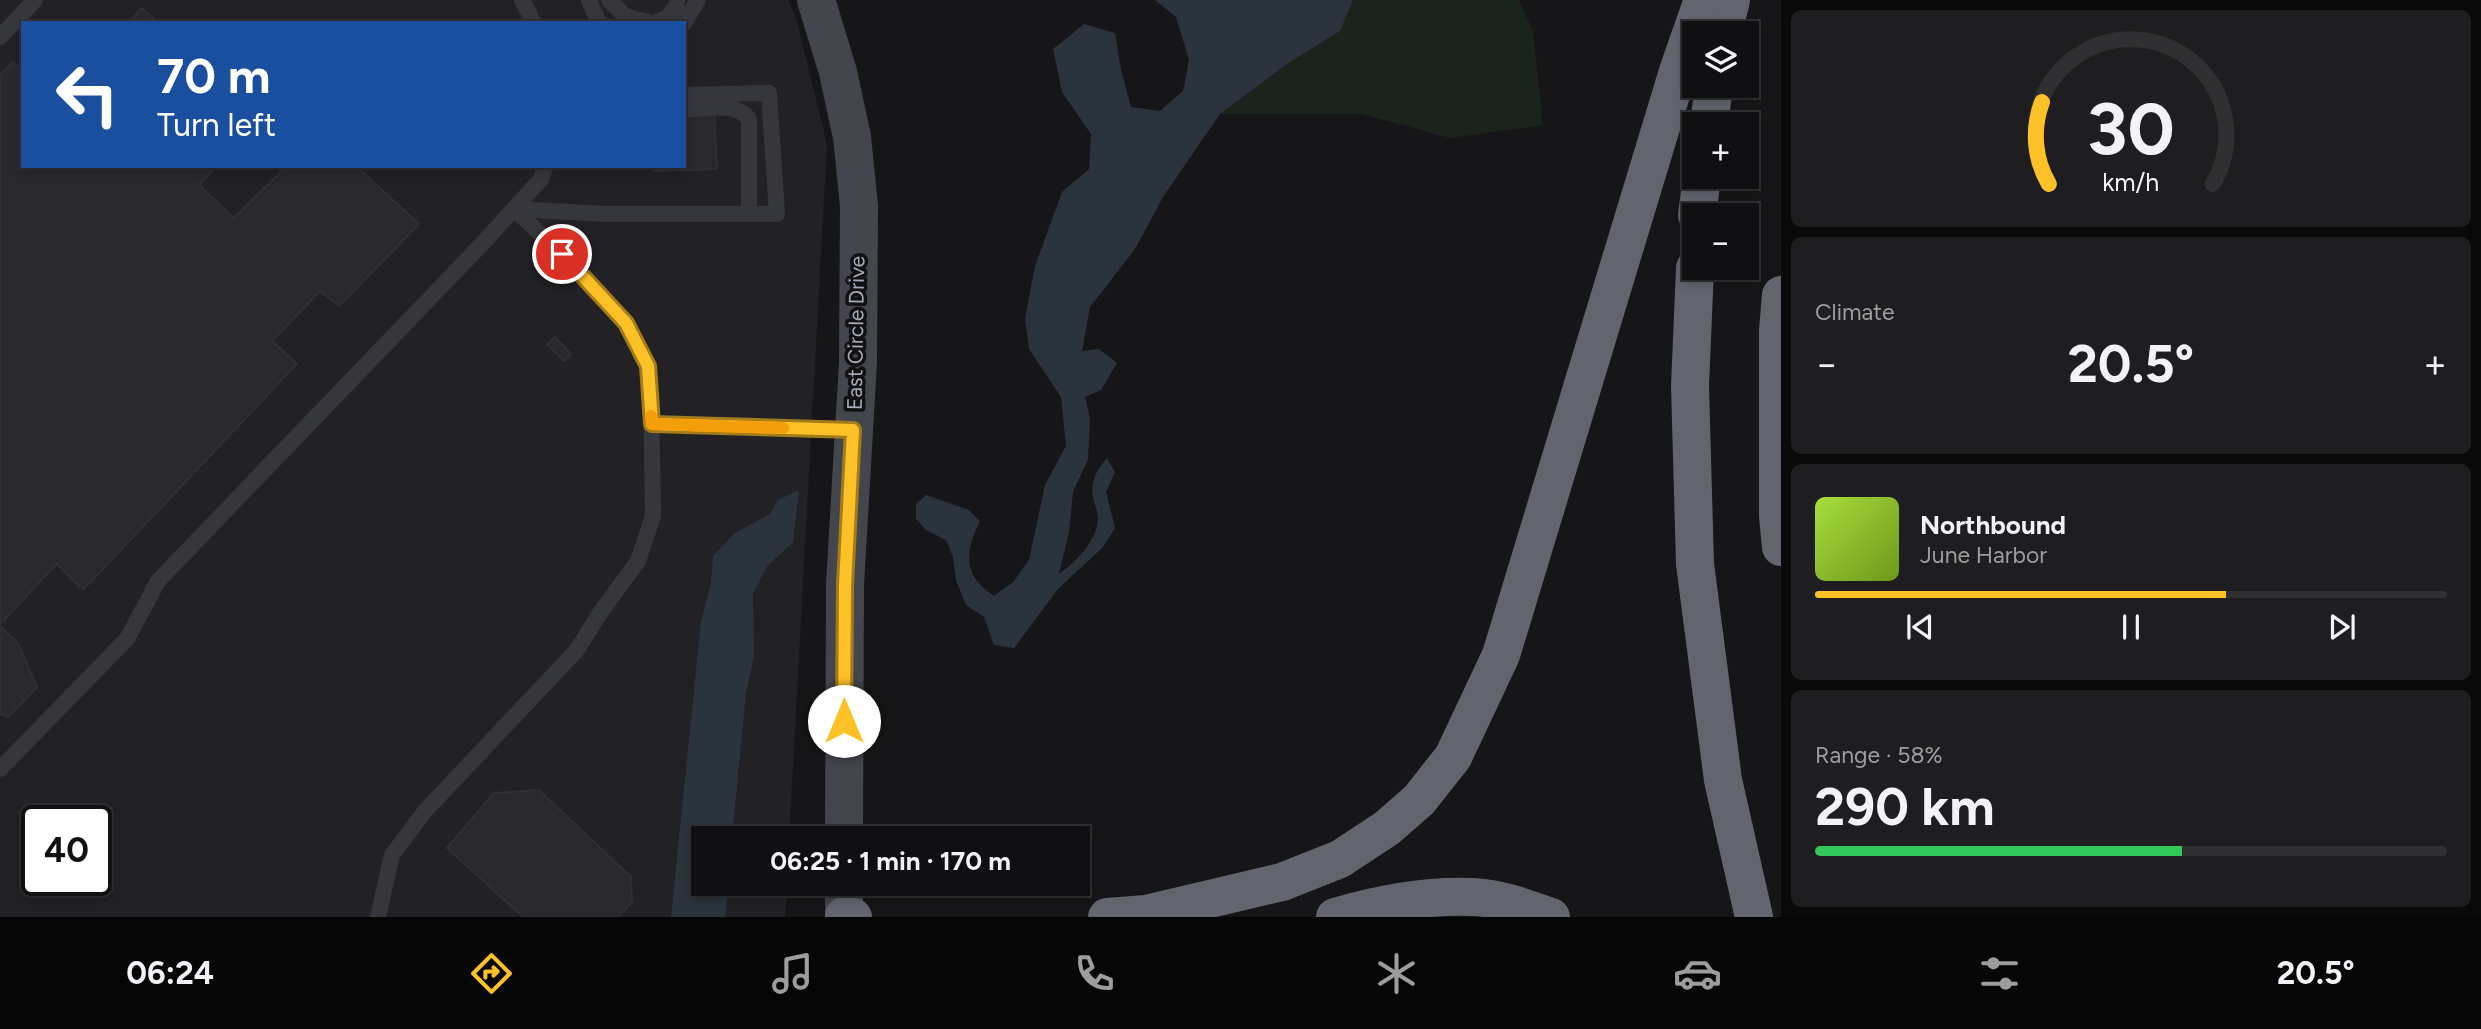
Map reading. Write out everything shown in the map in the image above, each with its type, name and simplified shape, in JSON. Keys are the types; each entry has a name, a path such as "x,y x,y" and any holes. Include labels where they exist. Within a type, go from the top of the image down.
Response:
{"highway":[{"path":"1107,917 1146,914 1282,882 1340,859 1387,828 1419,800 1453,757 1501,655 1679,68 1703,0"},
{"path":"1726,21 1731,0"},
{"path":"1694,280 1690,386 1695,564 1723,780 1754,917"},
{"path":"1781,295 1778,330 1778,516 1781,547"},
{"path":"1335,917 1364,908 1424,899 1474,897 1520,906 1551,917"}],"street":[{"name":"East Circle Drive","path":"818,1 838,72 852,137 859,206 858,362 845,585 844,826"}],"lane":[{"path":"0,37 35,0"},
{"path":"522,0 533,21"},
{"path":"589,0 598,21"},
{"path":"608,0 625,16 644,21"},
{"path":"658,21 668,18 677,5 677,0"},
{"path":"685,21 698,0"},
{"path":"514,209 606,214 777,214 769,93 686,95"},
{"path":"686,110 734,108 744,111 749,119 749,214"},
{"path":"0,769 127,639 158,580 514,209 541,179 545,168"},
{"path":"378,917 392,855 425,811 577,650 638,561 653,516 648,366 626,323 562,254 514,209"},
{"path":"652,424 853,430"}],"shaded area":[{"path":"0,0 788,0 797,21 827,144 790,826 691,826 691,896 786,896 785,917 0,917"},
{"path":"1155,0 1353,0 1340,31 1287,64 1220,114 1163,197 1135,249 1090,307 1082,351 1099,349 1117,363 1101,390 1085,397 1090,419 1088,459 1073,492 1069,532 1059,574 1072,564 1094,534 1098,518 1093,497 1093,481 1107,458 1115,472 1106,492 1115,528 1103,547 1058,589 1014,648 994,645 984,617 966,605 956,580 953,557 946,540 926,530 916,519 916,504 926,495 969,510 980,521 971,543 969,562 976,580 994,596 1013,582 1029,560 1045,485 1066,446 1061,397 1029,349 1025,319 1035,266 1062,192 1089,169 1091,134 1062,92 1053,49 1084,24 1115,33 1131,107 1160,111 1183,91 1189,60 1176,17"},
{"path":"1353,0 1519,0 1533,31 1543,125 1450,138 1362,114 1220,114 1287,64 1340,31"},
{"path":"799,490 793,543 768,565 753,593 754,656 746,693 733,826 691,826 691,896 727,896 725,917 671,917 701,621 711,583 713,556 735,533 770,514 778,500"}],"building":[{"path":"142,8 156,21 130,21"},
{"path":"13,62 21,70 21,168 215,168 199,185 234,218 285,168 358,168 419,224 339,306 320,291 272,341 297,364 83,590 57,564 0,624 0,75"},
{"path":"714,110 717,169 654,171 654,168 686,168 686,112"},
{"path":"555,337 571,354 564,361 547,345"},
{"path":"0,626 18,643 37,687 8,717 0,714"},
{"path":"539,790 631,877 632,902 618,917 523,917 447,848 494,793"}],"slow traffic":[{"path":"651,416 652,424 783,428"}],"route":[{"path":"562,254 626,323 648,366 652,424 853,430 845,585 844,721"}]}
